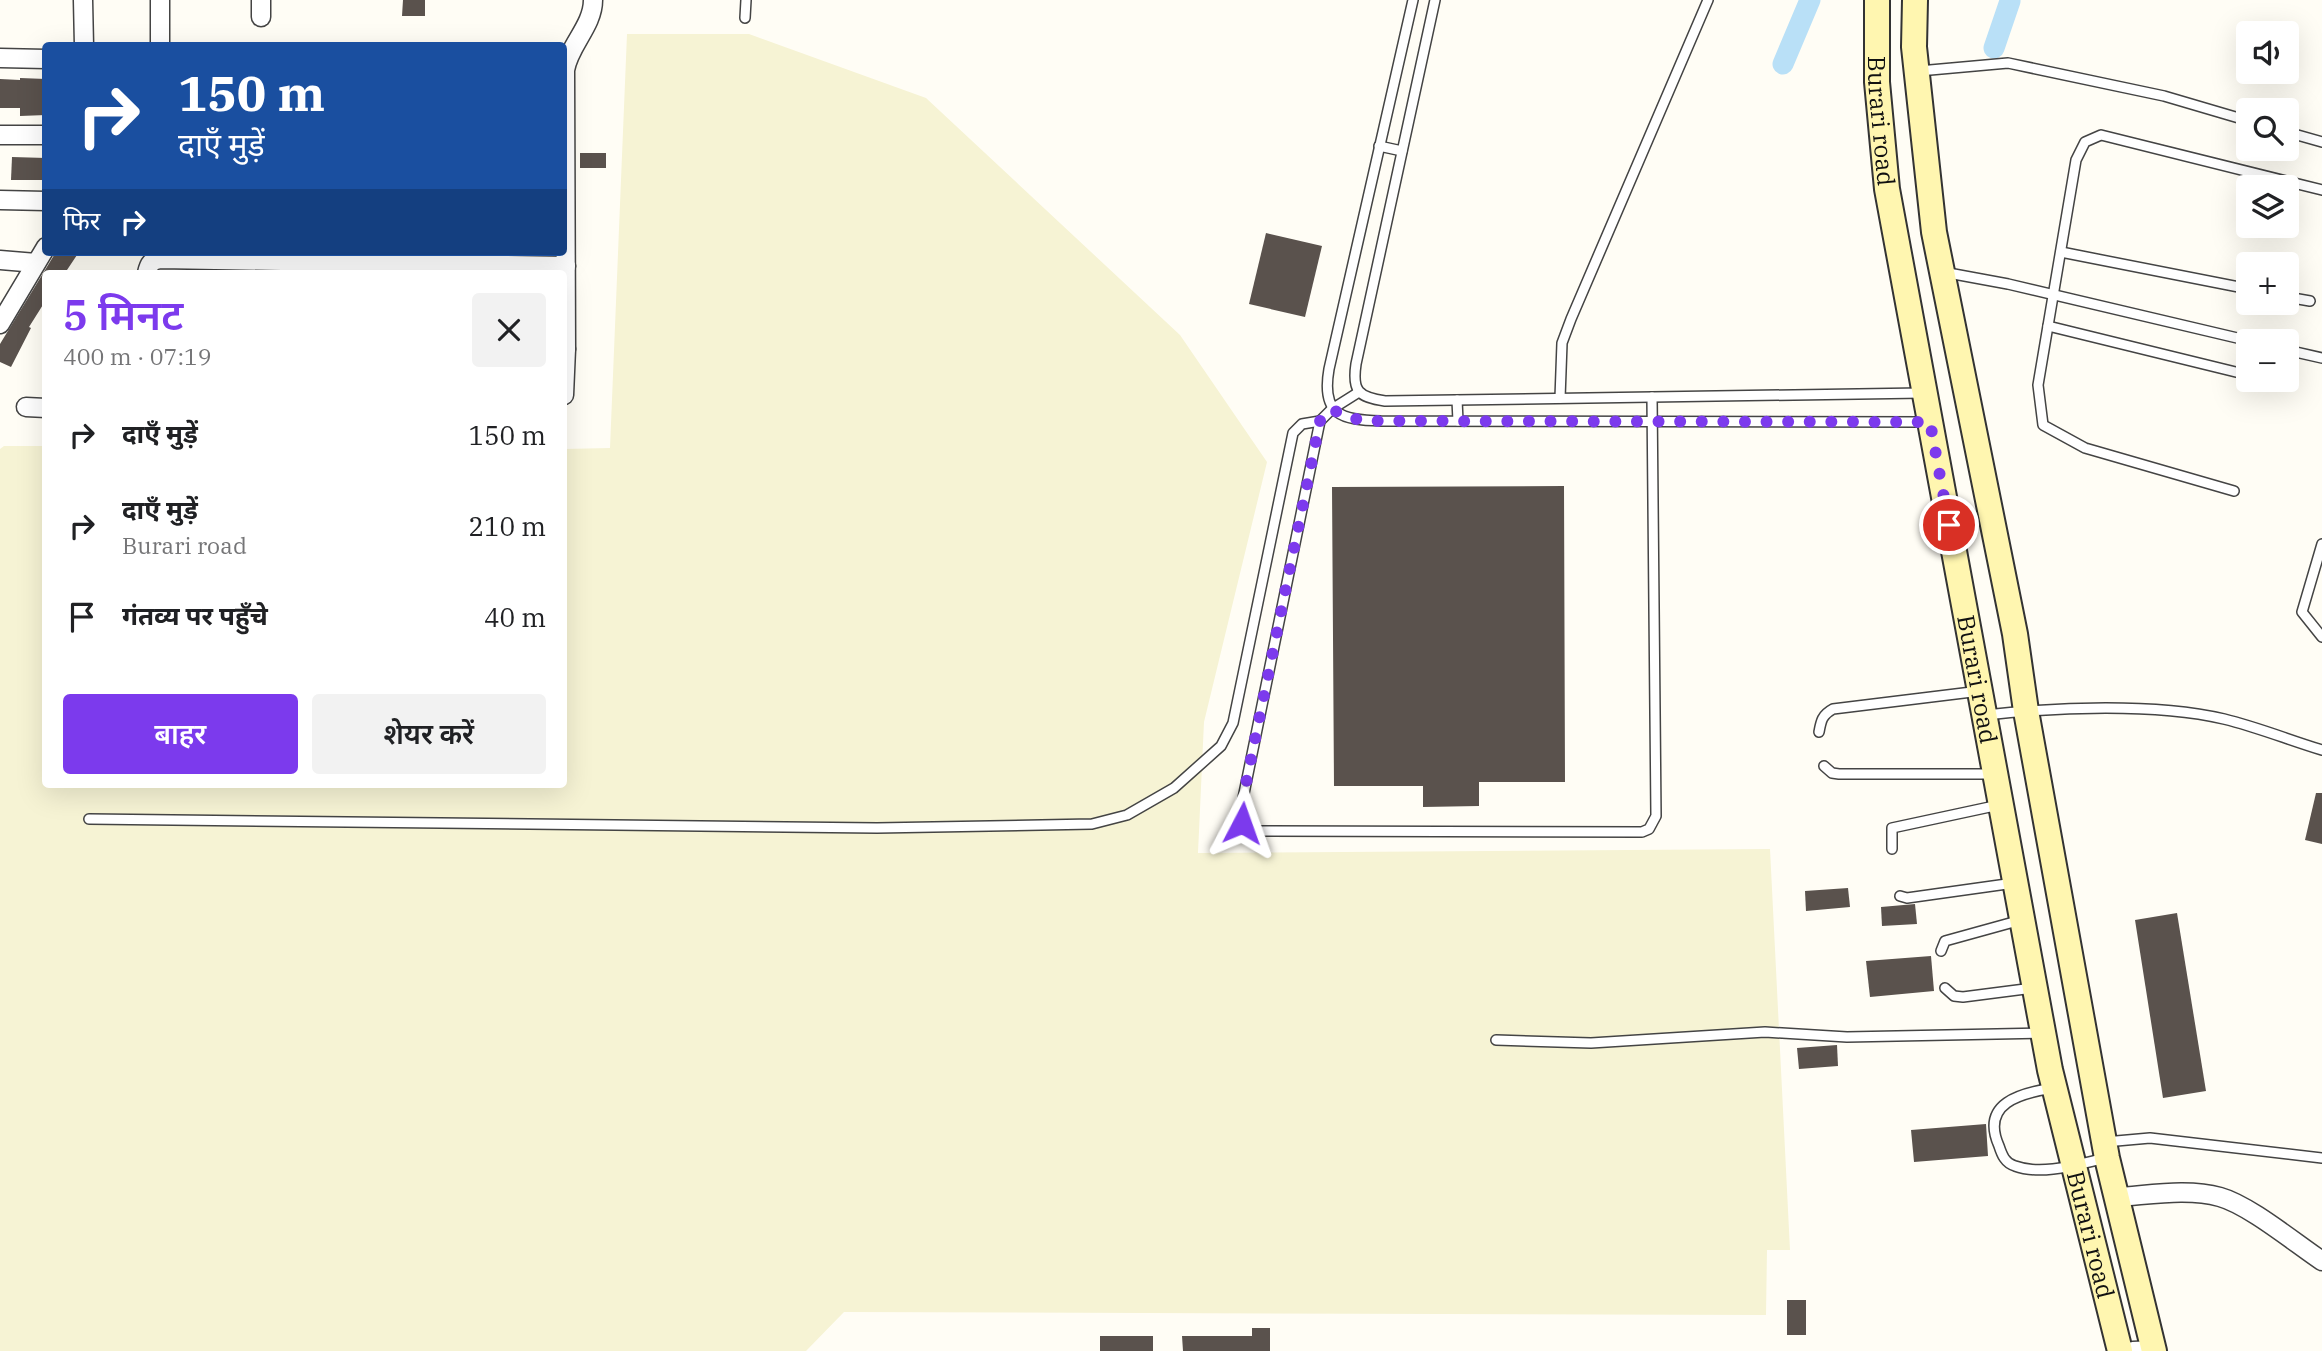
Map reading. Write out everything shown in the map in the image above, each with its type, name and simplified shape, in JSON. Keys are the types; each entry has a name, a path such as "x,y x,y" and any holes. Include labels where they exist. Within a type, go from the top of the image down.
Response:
{"main road":[{"name":"Burari road","path":"1877,0 1877,82 1885,177 2043,1033 2120,1351"},
{"name":"Burari road","path":"1915,0 1914,47 1934,232 2015,634 2026,710 2106,1150 2147,1351"}],"street":[{"path":"83,0 84,42"},
{"path":"160,0 160,42"},
{"path":"567,59 587,23 593,0"},
{"path":"0,58 42,59"},
{"path":"0,135 42,135"},
{"path":"0,200 42,201"},
{"path":"0,324 42,253"},
{"path":"148,270 149,264 161,259 293,256 566,266"},
{"path":"566,256 566,270"},
{"path":"0,260 36,263"},
{"path":"26,407 42,408"},
{"path":"2117,1197 2186,1193 2219,1197 2237,1203 2322,1261"}],"lane":[{"path":"746,0 746,18"},
{"path":"1413,0 1325,388 1332,409 1341,415 1360,420 1930,422"},
{"path":"1435,0 1356,363 1354,378 1359,392 1371,399 1385,401 1925,393"},
{"path":"1560,398 1562,343 1708,0"},
{"path":"1916,71 2008,62 2164,96 2236,117"},
{"path":"2234,491 2085,448 2043,425 2038,385 2076,160 2085,142 2101,135 2322,190"},
{"path":"2299,135 2322,142"},
{"path":"1380,146 1402,151"},
{"path":"2061,252 2236,286"},
{"path":"1941,272 2236,338"},
{"path":"2299,299 2309,301"},
{"path":"2048,326 2236,372"},
{"path":"2299,353 2322,358"},
{"path":"1359,392 1332,409 1320,421 1240,813 1242,823 1257,831 1642,832 1649,829 1656,816 1652,397"},
{"path":"1457,400 1458,421"},
{"path":"89,819 877,828 1092,824 1127,815 1174,788 1221,746 1228,735 1233,723 1293,433 1302,424 1320,421"},
{"path":"2322,545 2302,612 2322,637"},
{"path":"1819,732 1821,721 1826,713 1833,709 1980,691"},
{"path":"1984,715 2026,710 2144,709 2183,713 2223,719 2322,750"},
{"path":"1824,766 1832,773 1839,774 1996,774"},
{"path":"1892,849 1892,828 2001,804"},
{"path":"1900,896 1907,898 2015,883"},
{"path":"1941,951 1945,941 2022,920"},
{"path":"1944,988 1954,996 1963,997 2035,987"},
{"path":"1496,1040 1591,1043 1765,1032 1847,1037 2043,1033"},
{"path":"2055,1088 2025,1093 2009,1100 1999,1110 1995,1123 1996,1141 2004,1160 2014,1166 2030,1169 2076,1165 2106,1150 2150,1138 2322,1158"}],"shaded area":[{"path":"627,34 749,34 926,98 1180,335 1267,462 1204,722 1198,853 1770,849 1790,1250 1767,1250 1766,1315 844,1312 806,1351 0,1351 0,449 4,446 42,446 42,788 567,788 567,449 610,448"}],"building":[{"path":"403,0 425,0 425,16 402,16"},
{"path":"0,79 42,79 42,115 20,116 20,108 0,108"},
{"path":"580,153 606,153 606,168 580,168"},
{"path":"12,157 42,158 42,180 11,180"},
{"path":"1266,233 1322,246 1305,317 1249,304"},
{"path":"54,256 76,256 67,270 45,270"},
{"path":"42,275 42,306 29,327 31,328 11,367 0,362 0,344"},
{"path":"1564,486 1565,782 1479,782 1479,806 1423,807 1423,786 1334,786 1332,487"},
{"path":"2316,793 2322,793 2322,844 2305,840"},
{"path":"1848,888 1850,907 1806,911 1805,891"},
{"path":"1915,904 1917,924 1882,926 1881,907"},
{"path":"2177,913 2206,1091 2163,1098 2135,920"},
{"path":"1931,956 1934,991 1870,997 1866,961"},
{"path":"1837,1045 1838,1066 1799,1069 1797,1048"},
{"path":"1986,1124 1988,1156 1914,1162 1911,1130"},
{"path":"1787,1300 1806,1300 1806,1335 1787,1335"},
{"path":"1252,1328 1270,1328 1270,1351 1183,1351 1182,1336 1252,1336"},
{"path":"1100,1336 1153,1336 1153,1351 1100,1351"}],"waterway":[{"path":"1783,64 1810,0"},
{"path":"1994,48 2010,1"}],"route":[{"path":"1242,823 1240,813 1320,421 1332,409 1341,415 1360,420 1381,421 1930,422 1949,525"}]}
